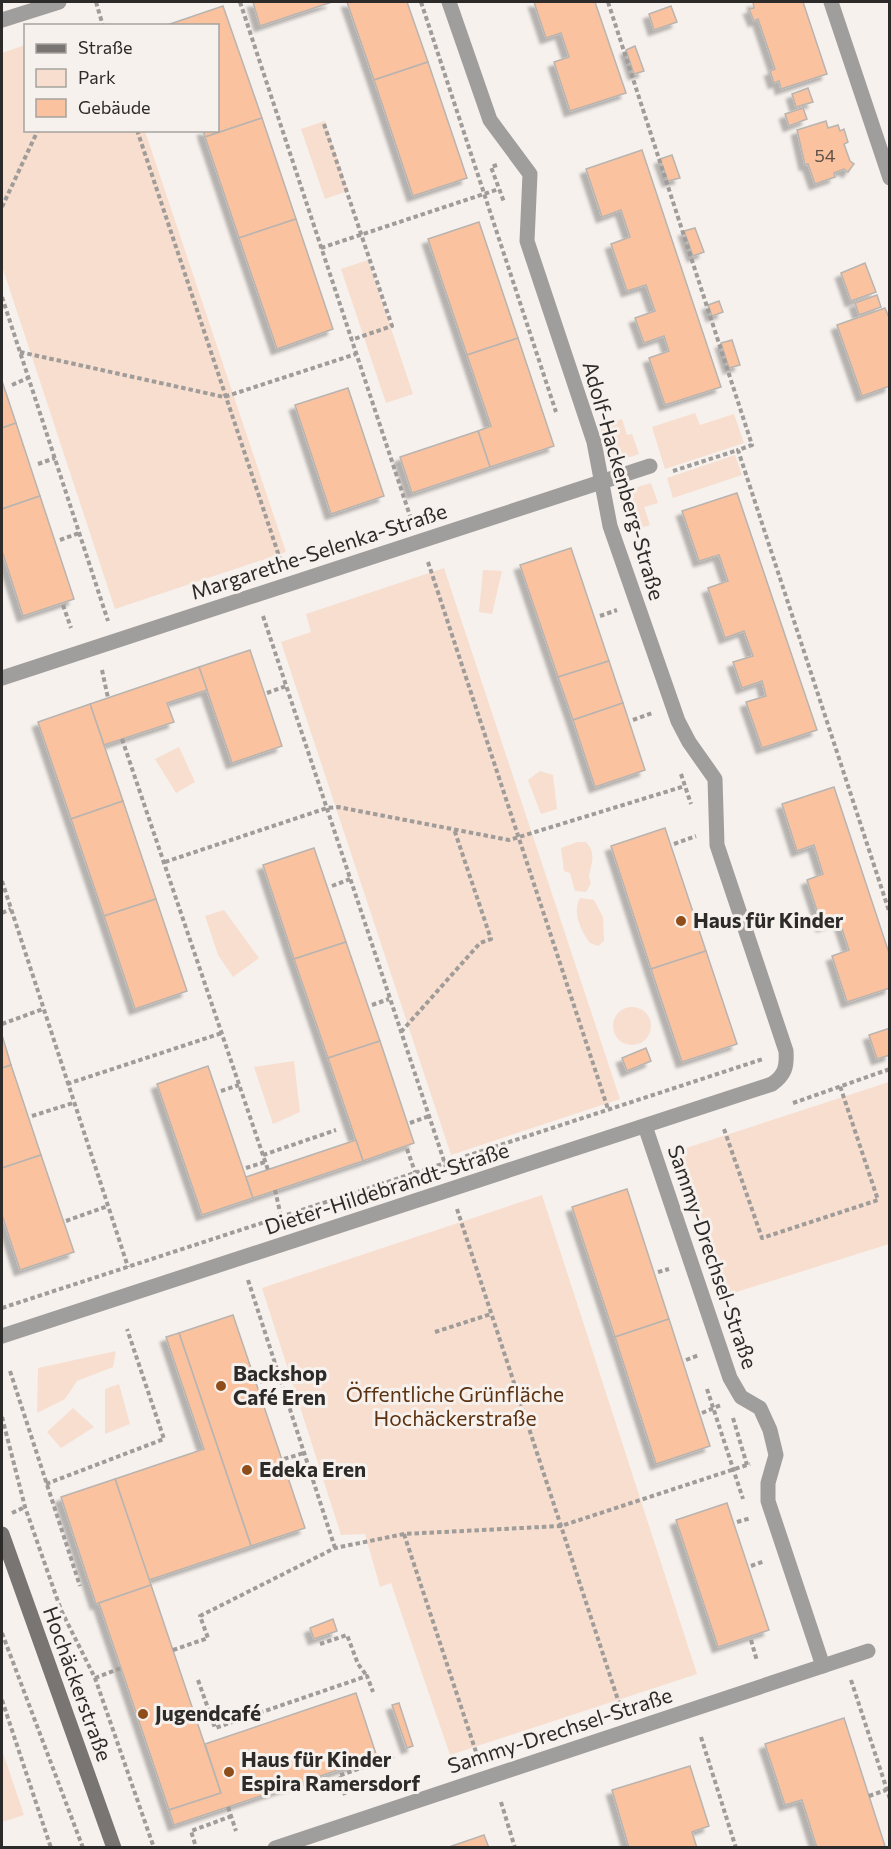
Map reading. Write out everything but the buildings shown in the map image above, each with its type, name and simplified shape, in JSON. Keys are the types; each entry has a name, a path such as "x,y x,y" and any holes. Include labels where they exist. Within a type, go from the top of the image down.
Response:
{"street":[{"path":"2,20 59,2"},
{"name":"Adolf-Hackenberg-Straße","path":"449,2 490,120 530,174 527,241 594,442 610,526 678,721 688,742 715,779 717,845 786,1051 787,1064 783,1076"},
{"path":"831,2 890,178"},
{"name":"Margarethe-Selenka-Straße","path":"2,678 650,466"},
{"name":"Dieter-Hildebrandt-Straße","path":"2,1336 772,1084 783,1076"},
{"name":"Sammy-Drechsel-Straße","path":"645,1126 730,1378 741,1397 760,1408 770,1430 776,1455"},
{"path":"776,1455 768,1483 768,1501 823,1666"},
{"name":"Hochäckerstraße","path":"2,1534 114,1848"},
{"name":"Sammy-Drechsel-Straße","path":"275,1848 868,1651"}],"path":[{"path":"96,2 102,24"},
{"path":"240,2 418,542 431,569 608,1109"},
{"path":"421,2 556,412"},
{"path":"608,2 752,445 657,476 650,466"},
{"path":"324,124 392,326 351,340"},
{"path":"2,207 37,132"},
{"path":"138,132 288,585"},
{"path":"491,167 505,206"},
{"path":"321,248 499,189"},
{"path":"2,297 3,309 20,352 114,641"},
{"path":"20,352 224,397 356,354"},
{"path":"12,385 28,378"},
{"path":"738,450 890,914"},
{"path":"38,464 55,458"},
{"path":"60,540 79,533"},
{"path":"256,595 453,1188"},
{"path":"63,605 71,628"},
{"path":"267,693 286,686"},
{"path":"122,739 268,1170"},
{"path":"165,862 327,808 338,807 508,840 685,786"},
{"path":"400,1032 480,944 491,939 454,829"},
{"path":"332,886 350,879"},
{"path":"2,881 135,1293"},
{"path":"2,913 11,909"},
{"path":"372,1005 389,999"},
{"path":"2,1024 43,1010"},
{"path":"67,1084 222,1033"},
{"path":"2,1308 786,1051"},
{"path":"793,1103 890,1069"},
{"path":"221,1091 239,1085"},
{"path":"724,1129 762,1238 878,1200 840,1086"},
{"path":"32,1116 73,1103"},
{"path":"410,1123 429,1116"},
{"path":"263,1155 336,1130"},
{"path":"407,1149 415,1172"},
{"path":"246,1168 265,1162"},
{"path":"275,1190 289,1243"},
{"path":"66,1221 108,1206"},
{"path":"463,1227 620,1706"},
{"path":"242,1259 335,1548"},
{"path":"668,1269 672,1280"},
{"path":"435,1332 492,1313"},
{"path":"46,1484 164,1439 127,1329"},
{"path":"693,1345 700,1366"},
{"path":"10,1371 80,1586"},
{"path":"260,1382 278,1376"},
{"path":"730,1378 730,1402 737,1435 756,1489 768,1501"},
{"path":"707,1387 753,1529"},
{"path":"702,1413 730,1402"},
{"path":"2,1417 3,1432 25,1507 61,1610 95,1678 154,1848"},
{"path":"284,1459 304,1452"},
{"path":"173,1650 208,1638 200,1616 335,1548 404,1534 561,1526 776,1455"},
{"path":"404,1534 476,1752"},
{"path":"760,1551 767,1571"},
{"path":"2,1633 83,1848"},
{"path":"320,1644 347,1635 358,1664 367,1676 373,1692"},
{"path":"751,1640 757,1660"},
{"path":"844,1659 890,1799"},
{"path":"95,1678 122,1668"},
{"path":"198,1680 215,1728 367,1676"},
{"path":"2,1700 51,1848"},
{"path":"700,1737 736,1848"},
{"path":"345,1795 338,1776 395,1756"},
{"path":"869,1796 886,1790"},
{"path":"501,1802 515,1848"},
{"path":"228,1807 236,1831"},
{"path":"195,1844 190,1831 232,1816"}],"green space":[{"path":"24,45 24,132 145,132 286,552 115,609 2,266 2,53"},
{"path":"325,121 348,191 325,199 301,129"},
{"path":"368,260 413,394 386,403 341,269"},
{"path":"695,413 700,425 734,414 744,443 665,469 652,427"},
{"path":"622,419 627,435 632,434 639,454 613,463 600,427"},
{"path":"735,455 742,475 673,498 667,478"},
{"path":"651,483 658,503 644,507 650,525 628,532 625,523 635,520 625,491"},
{"path":"444,568 620,1099 451,1155 281,642 311,632 306,614"},
{"path":"483,570 502,571 492,614 479,612"},
{"path":"179,747 195,782 176,793 155,759"},
{"path":"540,771 553,775 557,809 541,814 528,780"},
{"path":"577,842 586,842 592,855 589,877 591,883 586,892 575,891 570,873 564,871 561,848"},
{"path":"580,898 594,900 603,917 604,941 598,946 590,943 581,927 577,916"},
{"path":"224,910 259,958 233,977 218,955 205,916"},
{"path":"632,1007 645,1013 651,1026 645,1039 632,1045 619,1039 613,1026 619,1013"},
{"path":"294,1061 300,1112 273,1124 254,1067"},
{"path":"889,1082 889,1244 727,1295 680,1150"},
{"name":"Öffentliche Grünfläche Hochäckerstraße","path":"542,1195 697,1674 450,1755 391,1583 380,1587 365,1534 341,1535 262,1288"},
{"path":"116,1351 113,1367 77,1381 65,1399 37,1413 38,1368"},
{"path":"119,1384 130,1424 105,1434 105,1389"},
{"path":"73,1408 94,1427 61,1448 47,1432"},
{"path":"2,1750 24,1815 2,1822"}],"place":[{"name":"Haus für Kinder","path":"681,921"},
{"name":"Backshop Café Eren","path":"221,1386"},
{"name":"Edeka Eren","path":"247,1470"},
{"name":"Jugendcafé","path":"143,1714"},
{"name":"Haus für Kinder Espira Ramersdorf","path":"229,1772"}]}
